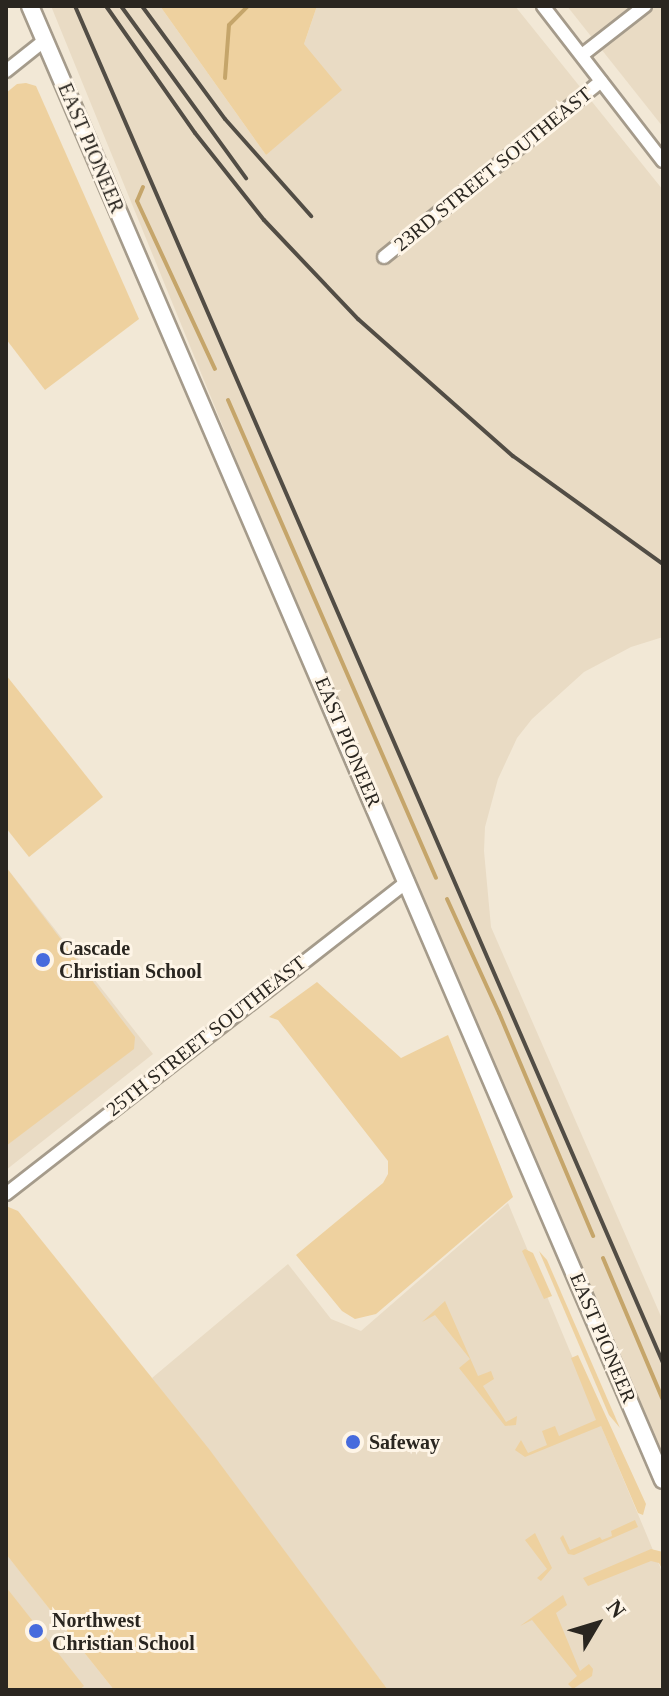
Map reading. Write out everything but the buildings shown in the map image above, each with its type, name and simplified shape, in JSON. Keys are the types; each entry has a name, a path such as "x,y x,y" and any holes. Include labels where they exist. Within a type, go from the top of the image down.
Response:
{"street":[{"name":"EAST PIONEER","path":"30,6 663,1480"},
{"path":"543,6 663,161"},
{"name":"23RD STREET SOUTHEAST","path":"582,55 645,6"},
{"path":"6,71 45,40"},
{"name":"23RD STREET SOUTHEAST","path":"384,257 601,81"},
{"name":"25TH STREET SOUTHEAST","path":"6,1194 408,881"}],"shaded area":[{"path":"51,6 160,6 266,155 317,6 515,6 663,190 663,637 631,647 584,672 532,719 517,738 498,779 485,827 484,851 491,927 663,1321 663,1481 416,899"},
{"path":"160,6 317,6 304,44 342,90 266,155"},
{"path":"567,6 663,6 663,127"},
{"path":"17,84 36,86 139,319 45,390 6,339 6,93"},
{"path":"6,675 103,797 29,857 6,828"},
{"name":"Cascade Christian School","path":"6,867 153,1054 6,1170"},
{"name":"Cascade Christian School","path":"6,867 135,1037 134,1049 6,1146"},
{"path":"317,982 401,1058 448,1035 513,1197 376,1314 355,1319 342,1311 296,1255 383,1183 388,1174 388,1161 278,1020 269,1017"},
{"path":"508,1203 663,1574 663,1690 388,1690 152,1378 288,1264 331,1319 361,1331"},
{"path":"6,1206 18,1211 209,1449 388,1690 114,1690 20,1572 6,1554"},
{"path":"525,1249 533,1253 552,1296 544,1299 522,1251"},
{"path":"539,1251 547,1260 620,1428 609,1415"},
{"path":"445,1301 478,1376 491,1371 494,1379 483,1386 506,1422 517,1416 516,1425 505,1426 459,1368 470,1359 435,1315 422,1322"},
{"path":"578,1355 646,1504 643,1515 638,1513 601,1426 525,1457 515,1450 521,1440 528,1453 547,1445 542,1431 555,1426 559,1436 596,1420 571,1358"},
{"path":"635,1520 638,1527 574,1555 568,1554 560,1538 563,1535 570,1550 600,1537 602,1540 612,1536 611,1531"},
{"path":"535,1533 552,1568 541,1581 537,1578 547,1569 525,1540"},
{"path":"651,1549 663,1552 663,1571 659,1563 651,1561 588,1586 583,1578"},
{"name":"Northwest Christian School","path":"6,1554 114,1690 6,1690"},
{"path":"6,1587 84,1686 79,1690 6,1690"},
{"path":"563,1595 567,1605 556,1613 580,1671 589,1664 593,1669 592,1676 573,1689 568,1684 577,1676 532,1620 520,1626"}],"waterway":[{"path":"225,78 229,25 248,6"},
{"path":"143,187 137,201 215,369"},
{"path":"228,400 436,878"},
{"path":"447,899 593,1236"},
{"path":"603,1258 663,1400"}],"railway":[{"path":"75,6 663,1363"},
{"path":"106,6 195,133 264,220 358,319 513,456 663,564"},
{"path":"121,6 246,178"},
{"path":"142,6 225,119 311,216"}],"place":[{"name":"Cascade Christian School","path":"43,960"},
{"name":"Safeway","path":"353,1442"},
{"name":"Northwest Christian School","path":"36,1631"}]}
